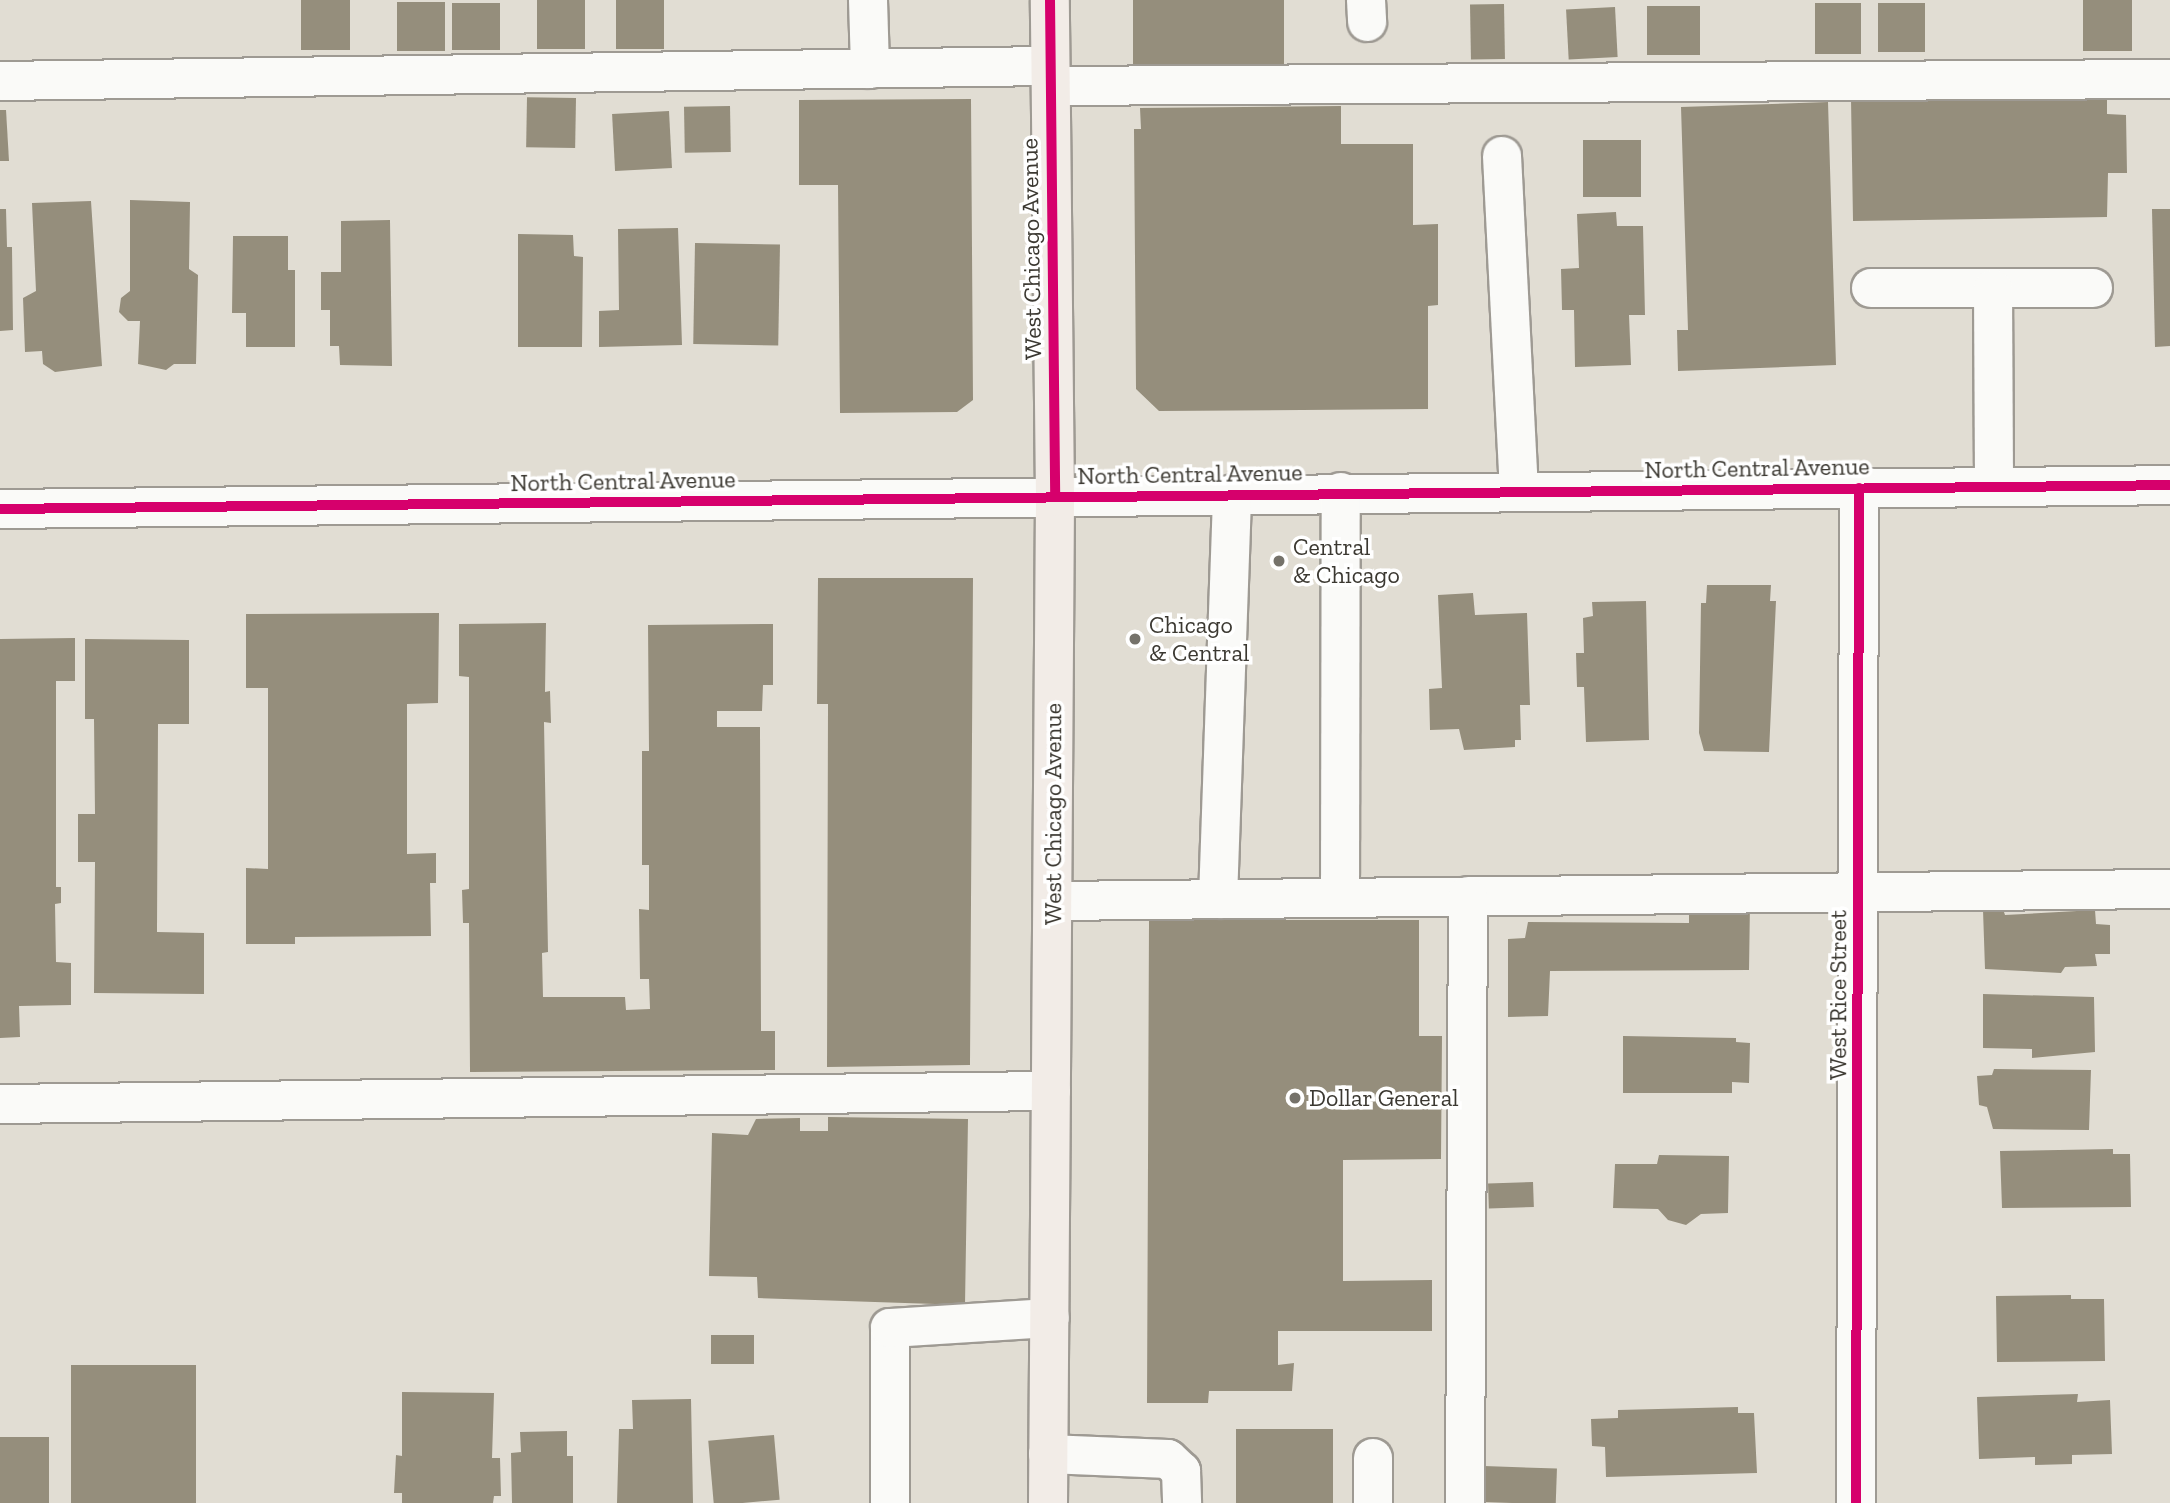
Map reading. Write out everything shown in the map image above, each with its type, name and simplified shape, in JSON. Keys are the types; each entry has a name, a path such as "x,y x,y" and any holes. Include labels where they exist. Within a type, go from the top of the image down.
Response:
{"main road":[{"name":"West Chicago Avenue","path":"1048,1503 1055,497 1051,0"}],"street":[{"path":"868,0 870,69"},
{"path":"0,81 870,69 1051,76 2170,79"},
{"path":"1502,156 1519,491"},
{"path":"1871,288 2093,288"},
{"path":"1993,289 1994,487"},
{"name":"North Central Avenue","path":"0,509 1341,492 2170,485"},
{"name":"West Rice Street","path":"1856,1503 1860,488"},
{"path":"1340,898 1341,492"},
{"path":"1218,899 1232,494"},
{"path":"1053,901 2170,889"},
{"path":"1465,1503 1468,896"},
{"path":"0,1104 1051,1091"},
{"path":"890,1503 890,1328 1050,1318"},
{"path":"1048,1454 1168,1459 1181,1471 1182,1503"},
{"path":"1373,1458 1373,1503"}],"building":[{"path":"301,0 350,0 350,50 301,50"},
{"path":"537,0 585,0 585,49 537,49"},
{"path":"616,0 664,0 664,49 616,49"},
{"path":"1133,0 1284,0 1284,68 1133,68"},
{"path":"2083,0 2132,0 2132,51 2083,51"},
{"path":"397,2 445,2 445,51 397,51"},
{"path":"452,3 500,3 500,50 452,50"},
{"path":"1815,3 1861,3 1861,54 1815,54"},
{"path":"1878,3 1925,3 1925,52 1878,52"},
{"path":"1504,4 1505,59 1471,60 1470,5"},
{"path":"1647,6 1700,6 1700,55 1647,55"},
{"path":"1615,7 1618,57 1569,59 1566,10"},
{"path":"527,97 576,98 575,148 526,147"},
{"path":"2107,97 2107,114 2126,115 2127,173 2108,173 2107,217 1853,221 1851,99"},
{"path":"971,99 973,400 957,412 840,413 838,185 799,185 799,100"},
{"path":"1828,102 1836,365 1678,371 1677,330 1688,330 1681,107"},
{"path":"730,106 731,152 685,153 684,107"},
{"path":"1341,106 1341,144 1413,144 1413,225 1438,224 1438,305 1428,306 1428,409 1159,411 1136,389 1134,129 1141,129 1140,108"},
{"path":"0,110 6,110 9,161 0,161"},
{"path":"669,111 672,168 615,171 612,114"},
{"path":"1583,140 1641,140 1641,197 1583,197"},
{"path":"130,200 190,202 189,269 198,275 196,364 174,364 166,370 138,364 140,321 128,321 119,312 121,298 130,291"},
{"path":"91,201 102,366 55,372 43,364 42,351 25,352 23,298 36,291 32,203"},
{"path":"0,209 6,209 7,247 12,247 13,330 0,331"},
{"path":"2152,209 2170,209 2170,346 2155,347"},
{"path":"1616,212 1617,226 1643,226 1645,315 1629,315 1631,365 1575,367 1574,310 1562,310 1561,269 1579,268 1577,214"},
{"path":"390,220 392,366 340,365 339,346 330,346 330,310 321,310 321,272 341,272 341,221"},
{"path":"678,228 682,345 599,347 599,311 619,310 618,229"},
{"path":"518,234 573,235 574,256 583,257 582,347 518,347"},
{"path":"233,236 288,236 288,270 295,270 295,347 246,347 246,313 232,313"},
{"path":"695,243 780,244 778,345 693,344"},
{"path":"818,578 973,578 970,1065 827,1067 828,704 817,704"},
{"path":"1707,585 1771,585 1770,601 1776,601 1769,752 1704,751 1699,733 1701,603 1706,603"},
{"path":"1473,593 1475,615 1527,613 1530,705 1520,705 1521,740 1515,740 1515,747 1464,750 1459,729 1430,730 1429,689 1442,688 1438,595"},
{"path":"1646,601 1649,740 1586,742 1584,687 1577,687 1576,653 1584,653 1583,618 1593,616 1592,602"},
{"path":"439,613 438,703 407,704 407,854 436,853 436,883 430,883 431,936 295,937 295,944 246,944 246,868 268,869 268,688 246,688 246,614"},
{"path":"546,623 545,692 550,691 551,723 544,722 548,952 542,953 543,997 625,997 626,1010 650,1009 649,979 640,979 639,909 649,910 649,865 642,865 642,751 649,751 648,625 773,624 773,685 763,685 762,711 717,711 717,727 760,727 761,1031 775,1031 775,1070 470,1072 469,923 463,923 462,890 469,889 469,677 459,676 459,624"},
{"path":"75,638 75,681 56,681 56,887 61,887 61,903 55,904 56,962 71,963 71,1005 19,1006 20,1037 0,1038 0,639"},
{"path":"85,639 189,640 189,724 158,724 157,932 204,933 204,994 94,993 95,862 78,862 78,814 95,814 94,719 85,719"},
{"path":"1689,903 1750,903 1749,970 1550,971 1548,1016 1508,1017 1508,939 1525,938 1528,922 1689,923"},
{"path":"2003,909 2005,915 2095,910 2096,924 2110,925 2110,954 2095,954 2097,966 2065,967 2061,973 1985,969 1983,910"},
{"path":"1149,920 1419,920 1419,1036 1442,1036 1441,1159 1343,1160 1343,1281 1432,1280 1432,1331 1278,1331 1278,1365 1294,1363 1292,1391 1209,1391 1208,1403 1147,1403"},
{"path":"1983,994 2094,997 2095,1052 2032,1058 2032,1049 1983,1048"},
{"path":"1623,1036 1736,1038 1736,1042 1750,1043 1749,1083 1732,1082 1732,1093 1623,1093"},
{"path":"1994,1069 2091,1070 2089,1130 1993,1129 1987,1107 1979,1105 1977,1076 1992,1075"},
{"path":"828,1117 968,1119 965,1305 758,1298 757,1277 709,1276 712,1133 748,1135 756,1119 800,1118 800,1131 828,1131"},
{"path":"2113,1149 2113,1154 2130,1154 2131,1207 2002,1208 2000,1151"},
{"path":"1659,1155 1729,1156 1728,1213 1701,1214 1686,1225 1668,1220 1658,1209 1613,1208 1615,1164 1657,1164"},
{"path":"1533,1182 1534,1207 1489,1209 1488,1184"},
{"path":"2071,1295 2071,1299 2104,1299 2105,1361 1997,1362 1996,1296"},
{"path":"711,1335 754,1335 754,1364 711,1364"},
{"path":"71,1365 196,1365 196,1503 71,1503"},
{"path":"402,1392 494,1393 492,1458 500,1458 501,1496 494,1496 493,1503 402,1503 402,1493 394,1493 396,1455 402,1456"},
{"path":"2078,1394 2077,1402 2110,1400 2112,1454 2072,1455 2072,1464 2035,1465 2035,1457 1979,1459 1977,1397"},
{"path":"691,1399 693,1503 617,1503 619,1429 633,1429 632,1400"},
{"path":"1738,1407 1738,1413 1754,1413 1757,1473 1606,1477 1605,1447 1592,1446 1591,1419 1618,1418 1618,1410"},
{"path":"1236,1429 1333,1429 1333,1503 1236,1503"},
{"path":"567,1431 567,1456 573,1456 573,1503 512,1503 511,1453 521,1452 520,1432"},
{"path":"774,1435 780,1500 714,1503 708,1441"},
{"path":"0,1437 49,1437 49,1503 0,1503"},
{"path":"1484,1466 1557,1469 1556,1503 1483,1502"}],"cycle path":[{"path":"1050,0 1055,497"},
{"path":"0,509 2170,485"},
{"path":"1856,1503 1859,488"}],"place":[{"name":"Central & Chicago","path":"1279,561"},
{"name":"Chicago & Central","path":"1135,639"},
{"name":"Dollar General","path":"1295,1098"}]}
